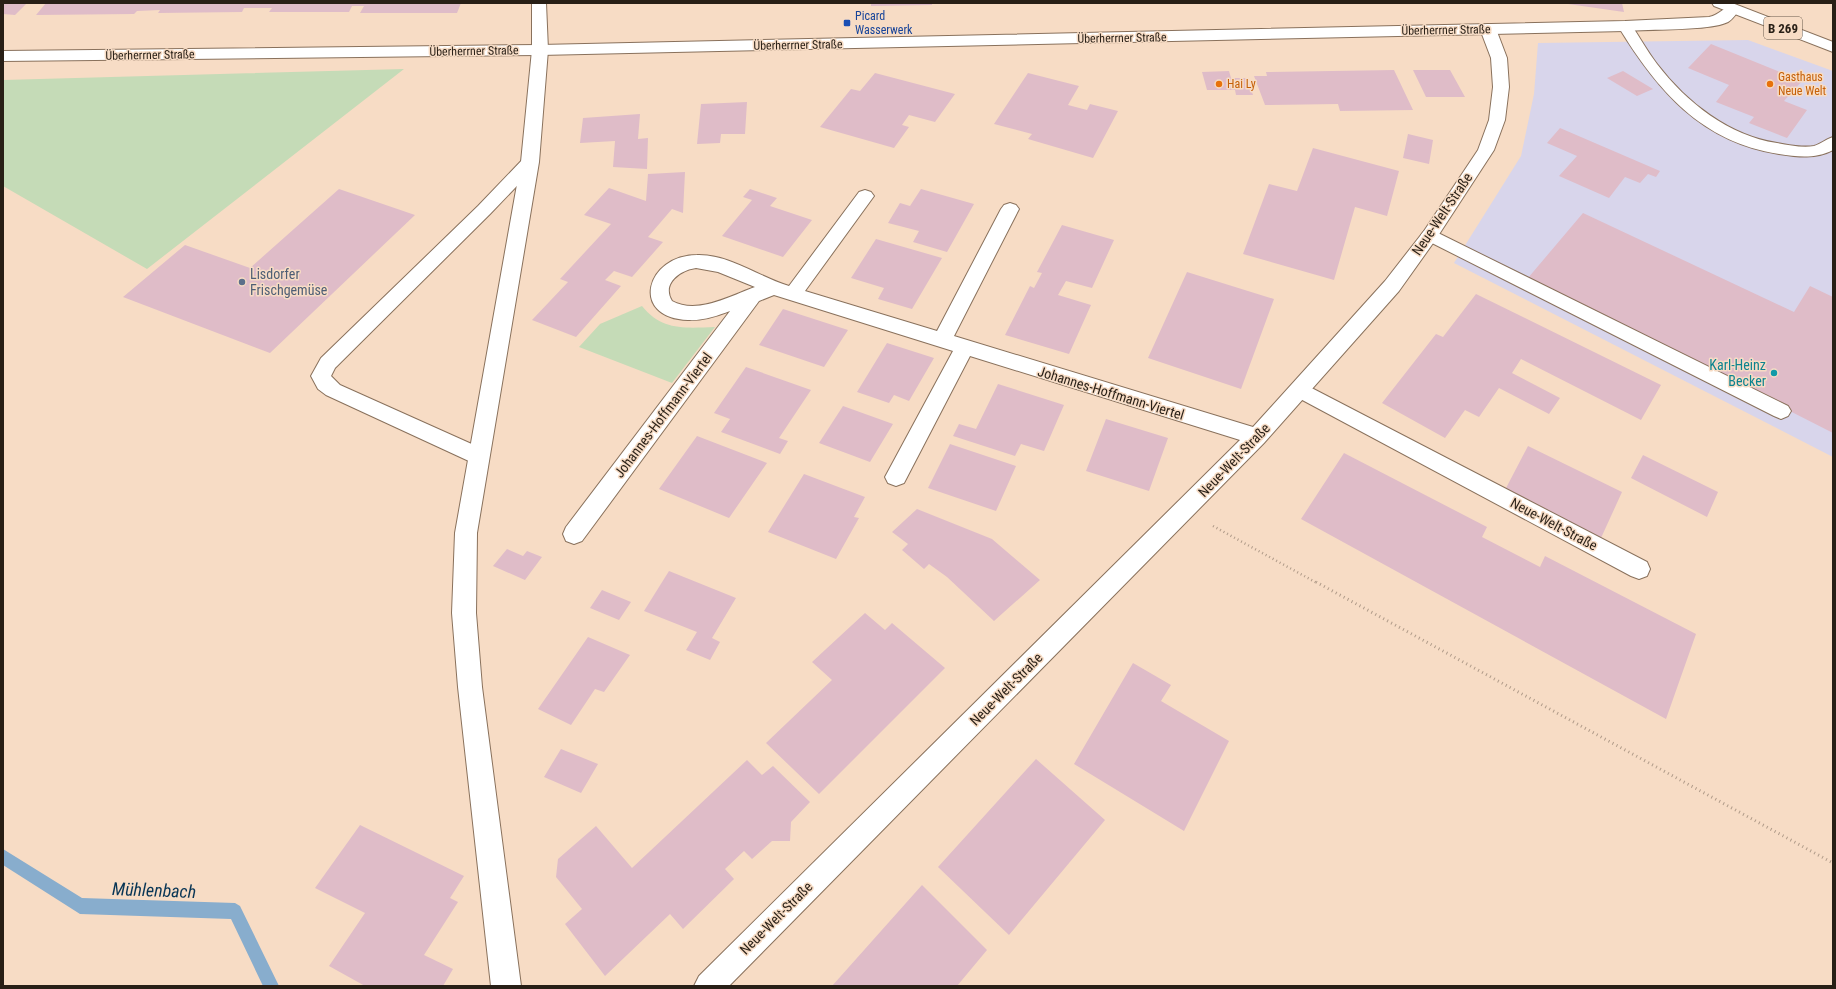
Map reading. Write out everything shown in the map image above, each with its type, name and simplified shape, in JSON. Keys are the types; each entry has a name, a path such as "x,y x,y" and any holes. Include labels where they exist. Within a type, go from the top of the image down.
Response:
{"street":[{"path":"506,986 470,686 464,612 466,532 530,162 540,50 539,3"},
{"name":"Überherrner Straße","path":"3,56 540,50 1625,26 1709,22 1723,19 1726,6"},
{"name":"B 269","path":"1726,6 1833,47"},
{"name":"Neue-Welt-Straße","path":"709,986 1185,511 1257,437 1392,286 1430,235 1486,150 1497,120 1501,87 1499,58 1488,29"},
{"path":"792,294 865,196"},
{"path":"942,341 1010,209"},
{"name":"Johannes-Hoffmann-Viertel","path":"774,288 720,307 688,313 676,311 666,306 658,296 658,288 662,277 671,269 694,261 716,265 792,294 1257,437"},
{"name":"Johannes-Hoffmann-Viertel","path":"574,534 753,295"},
{"path":"896,477 964,348"}],"lane":[{"path":"1625,26 1656,74 1682,102 1712,125 1744,140 1777,149 1806,152 1825,149 1833,142"},
{"path":"478,456 333,390 325,384 321,376 328,363 484,210 530,162"},
{"path":"1430,235 1782,411"},
{"name":"Neue-Welt-Straße","path":"1300,390 1639,569"}],"path":[{"path":"1185,511 1833,863"}],"shaded area":[{"path":"1748,40 1833,71 1833,457 1454,263 1521,156 1534,94 1538,43"}],"green space":[{"path":"404,69 147,269 3,186 3,80"},
{"path":"642,306 658,320 666,324 694,328 715,327 672,383 579,347 600,324"}],"building":[{"path":"3,3 27,3 15,15 3,14"},
{"path":"46,3 461,3 457,13 360,13 364,6 352,6 349,12 269,12 272,8 244,8 242,12 158,13 160,10 137,11 134,14 36,15"},
{"path":"871,3 932,3 932,5 871,6"},
{"path":"1622,3 1624,12 1568,4"},
{"path":"1711,44 1802,81 1784,101 1807,110 1787,138 1749,123 1754,117 1716,102 1729,85 1688,68"},
{"path":"1394,70 1413,110 1340,111 1338,104 1265,105 1254,76 1267,76 1266,72"},
{"path":"1413,70 1450,70 1465,97 1426,97"},
{"name":"Hai Ly","path":"1229,71 1231,78 1247,78 1253,95 1236,95 1235,90 1207,90 1202,72"},
{"path":"1623,71 1653,89 1637,96 1607,78"},
{"path":"875,73 955,94 935,122 909,115 902,125 909,127 894,148 820,127 851,89 860,91"},
{"path":"1028,73 1079,86 1068,105 1087,110 1090,104 1118,111 1093,158 1028,139 1032,134 994,124"},
{"path":"747,102 745,134 721,134 720,143 697,144 701,104"},
{"path":"640,114 638,139 648,138 647,169 613,167 615,141 580,143 583,118"},
{"path":"1560,128 1660,171 1656,177 1648,174 1640,183 1625,177 1609,198 1559,176 1577,156 1547,143"},
{"path":"1408,134 1433,140 1429,164 1403,158"},
{"path":"1313,148 1399,171 1387,216 1355,207 1334,280 1243,254 1269,184 1297,191"},
{"path":"685,172 683,213 672,209 648,237 663,242 632,277 614,271 605,280 621,286 576,337 532,320 568,282 560,279 611,224 584,215 609,188 646,201 648,174"},
{"name":"Lisdorfer Frischgemüse","path":"339,189 415,215 270,353 123,297 185,245 250,268"},
{"path":"750,189 777,198 770,206 812,220 783,257 722,236 752,200 743,197"},
{"path":"921,189 974,204 947,252 913,242 919,231 888,223 900,203 910,206"},
{"name":"Karl-Heinz Becker","path":"1583,213 1794,312 1810,286 1833,297 1833,433 1528,278"},
{"path":"1062,225 1114,240 1092,288 1066,281 1058,295 1091,305 1069,354 1005,335 1030,286 1034,288 1042,273 1037,272"},
{"path":"876,239 942,258 912,309 878,299 884,288 851,278"},
{"path":"1187,272 1274,299 1241,389 1148,358"},
{"path":"1476,294 1661,385 1641,420 1521,359 1512,373 1560,398 1549,414 1499,388 1479,417 1465,410 1445,438 1382,403 1436,334 1443,337"},
{"path":"783,309 848,330 824,367 759,345"},
{"path":"887,343 934,358 909,401 894,395 889,403 857,392"},
{"path":"746,367 811,390 779,438 788,441 780,454 721,432 730,419 714,413"},
{"path":"998,384 1064,405 1044,451 1021,444 1015,456 953,436 959,424 976,429"},
{"path":"843,406 893,424 870,462 819,443"},
{"path":"1106,419 1168,438 1149,491 1086,471"},
{"path":"697,436 767,463 729,518 659,489"},
{"path":"950,444 1016,466 996,511 928,488"},
{"path":"1528,446 1622,492 1601,538 1505,490"},
{"path":"1344,453 1487,527 1482,537 1540,567 1545,556 1696,634 1666,719 1301,519"},
{"path":"1643,455 1718,492 1707,517 1631,478"},
{"path":"804,474 865,497 854,517 859,518 836,559 768,532"},
{"path":"917,509 992,539 1040,580 994,621 947,577 929,564 924,569 902,550 908,544 892,532"},
{"path":"507,549 523,556 527,551 542,557 525,580 493,566"},
{"path":"669,571 736,598 712,638 720,642 710,660 686,650 697,632 644,611"},
{"path":"602,590 631,602 619,620 590,608"},
{"path":"865,613 885,630 892,623 945,668 819,794 766,743 832,680 812,662"},
{"path":"588,637 630,655 604,692 595,689 571,725 538,709"},
{"path":"1133,663 1171,685 1161,701 1229,741 1184,831 1074,764"},
{"path":"561,749 598,764 581,793 544,777"},
{"path":"1036,759 1105,820 1009,935 938,867"},
{"path":"747,760 762,775 773,766 810,802 791,822 790,841 772,841 752,859 744,851 725,869 734,879 683,929 670,914 605,976 565,924 582,909 556,877 558,859 596,826 632,868"},
{"path":"360,825 464,876 450,898 458,902 424,955 453,969 443,986 365,986 329,966 365,913 315,888"},
{"path":"922,885 987,950 957,986 832,986"}],"waterway":[{"name":"Mühlenbach","path":"3,856 80,906 235,911 271,986"}],"place":[{"name":"Picard Wasserwerk","path":"847,23"},
{"name":"Hai Ly","path":"1219,84"},
{"name":"Gasthaus Neue Welt","path":"1770,84"},
{"name":"Lisdorfer Frischgemüse","path":"242,282"},
{"name":"Karl-Heinz Becker","path":"1774,373"}]}
